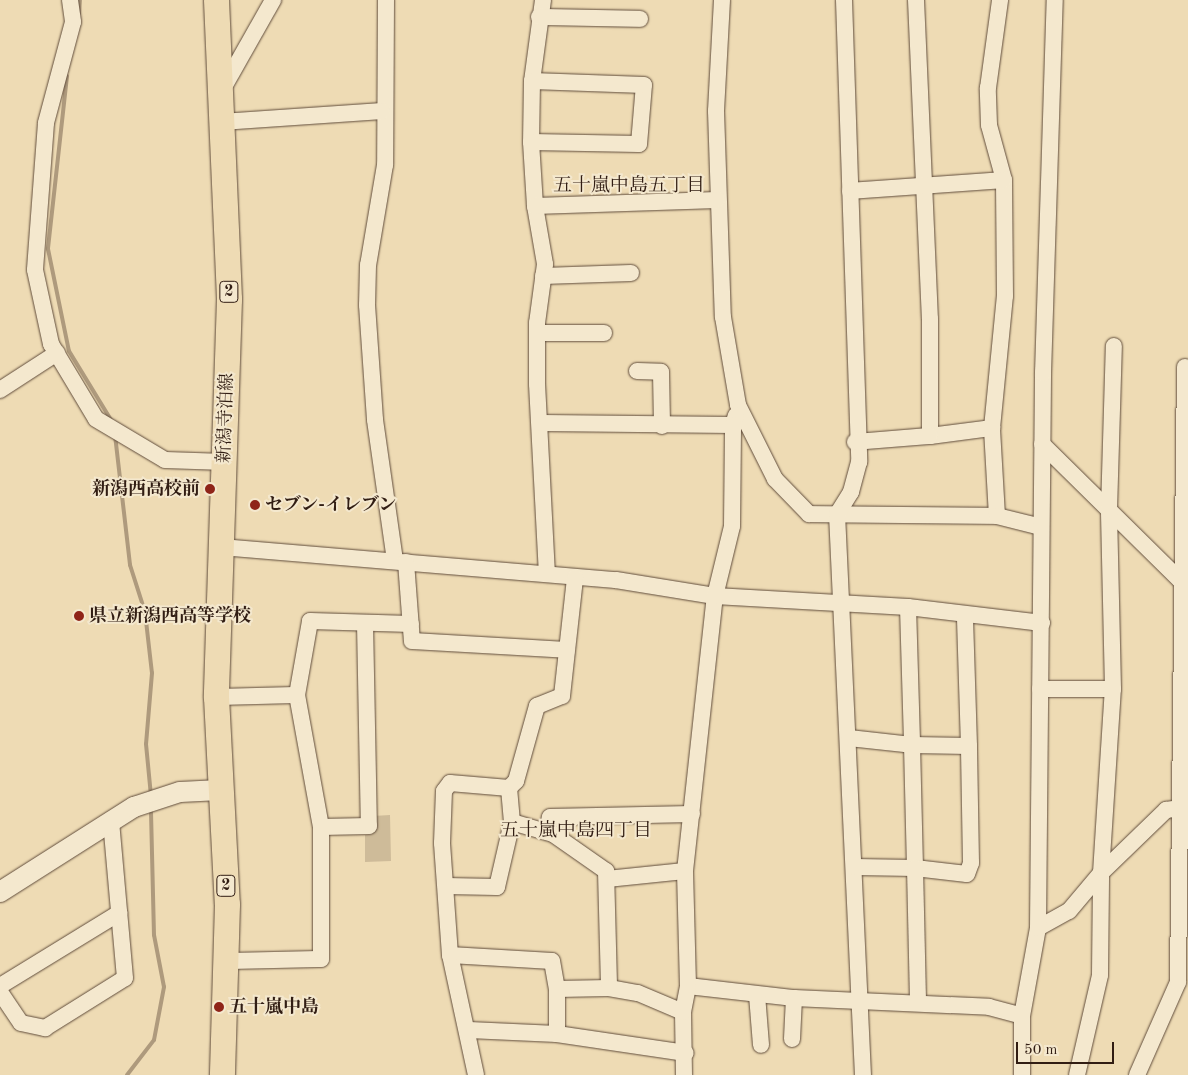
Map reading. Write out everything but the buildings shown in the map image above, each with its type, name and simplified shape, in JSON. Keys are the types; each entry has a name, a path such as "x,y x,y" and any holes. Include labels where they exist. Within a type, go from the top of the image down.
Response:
{"main road":[{"name":"新潟寺泊線","path":"216,0 229,299 216,697 227,961 222,1075"}],"street":[{"path":"70,0 73,22 46,123 35,270 57,353 96,419 164,460 224,462"},
{"path":"221,92 273,0"},
{"path":"386,0 382,111 385,165 368,265 367,305 375,420 401,561 412,641 567,650"},
{"path":"543,0 539,17 532,81 531,142 535,206 543,276 537,333 548,574"},
{"path":"722,0 718,200 723,317 738,405 775,479 809,514 998,516 1041,527"},
{"path":"844,0 855,442 860,462 851,492 837,514 844,607 863,1075"},
{"path":"916,0 922,185 930,319 930,436"},
{"path":"998,516 992,428 1005,296 1004,180 989,125 988,88 1000,0"},
{"path":"1022,1075 1022,1016 1038,928 1042,444 1055,0"},
{"path":"539,17 640,19"},
{"path":"531,142 639,144 644,85 532,81"},
{"path":"222,122 382,111"},
{"path":"850,191 1004,180"},
{"path":"535,206 718,200"},
{"path":"543,276 630,273"},
{"path":"537,333 604,333"},
{"path":"1076,1075 1100,975 1101,872 1113,689 1109,510 1114,346"},
{"path":"0,390 57,353"},
{"path":"1137,1075 1178,982 1182,807 1184,367"},
{"path":"637,371 661,372 662,426"},
{"path":"684,1075 686,1053 683,1012 688,986 685,871 715,596 732,526 733,426 738,405"},
{"path":"542,423 733,426"},
{"path":"855,442 930,436 992,428"},
{"path":"1042,444 1184,580"},
{"path":"222,547 616,580 715,596 844,607 908,607 965,616 1042,623"},
{"path":"446,886 497,887 512,822 510,788 525,762 537,706 562,696 575,578"},
{"path":"908,607 918,1002"},
{"path":"855,867 915,868 967,874 971,863 965,616"},
{"path":"227,961 321,959 322,827 297,695 310,621 411,624"},
{"path":"322,827 369,826 365,623"},
{"path":"1040,688 1113,689"},
{"path":"216,697 297,695"},
{"path":"849,738 912,744 969,746"},
{"path":"476,1075 469,1030 450,955 442,843 444,791 450,783 510,788"},
{"path":"0,892 111,820 160,797 220,790"},
{"path":"1038,928 1069,911 1101,872 1166,810 1182,807"},
{"path":"547,832 550,817 692,814"},
{"path":"0,992 20,1023 45,1028 125,978 111,820"},
{"path":"512,822 547,832 606,871 609,988"},
{"path":"607,879 685,871"},
{"path":"0,986 119,913"},
{"path":"450,955 552,961 557,988 557,1034"},
{"path":"688,986 794,998 861,999 990,1007 1022,1016"},
{"path":"557,988 609,988 638,993 683,1012"},
{"path":"757,995 761,1045"},
{"path":"792,1039 794,998"},
{"path":"469,1030 557,1034 686,1053"}],"shaded area":[{"path":"390,815 391,861 365,862 365,835 373,834 373,816"}],"waterway":[{"path":"79,13 80,0"},
{"path":"67,76 48,249 69,351 113,423"},
{"path":"115,435 130,565 145,612 152,673 146,744 151,796"},
{"path":"127,1075 154,1040 164,987 154,935 151,808"}],"place":[{"name":"新潟西高校前","path":"210,489"},
{"name":"セブン-イレブン","path":"255,505"},
{"name":"県立新潟西高等学校","path":"79,616"},
{"name":"五十嵐中島","path":"219,1007"}],"district":[{"name":"五十嵐中島五丁目","path":"629,187"},
{"name":"五十嵐中島四丁目","path":"576,832"}]}
